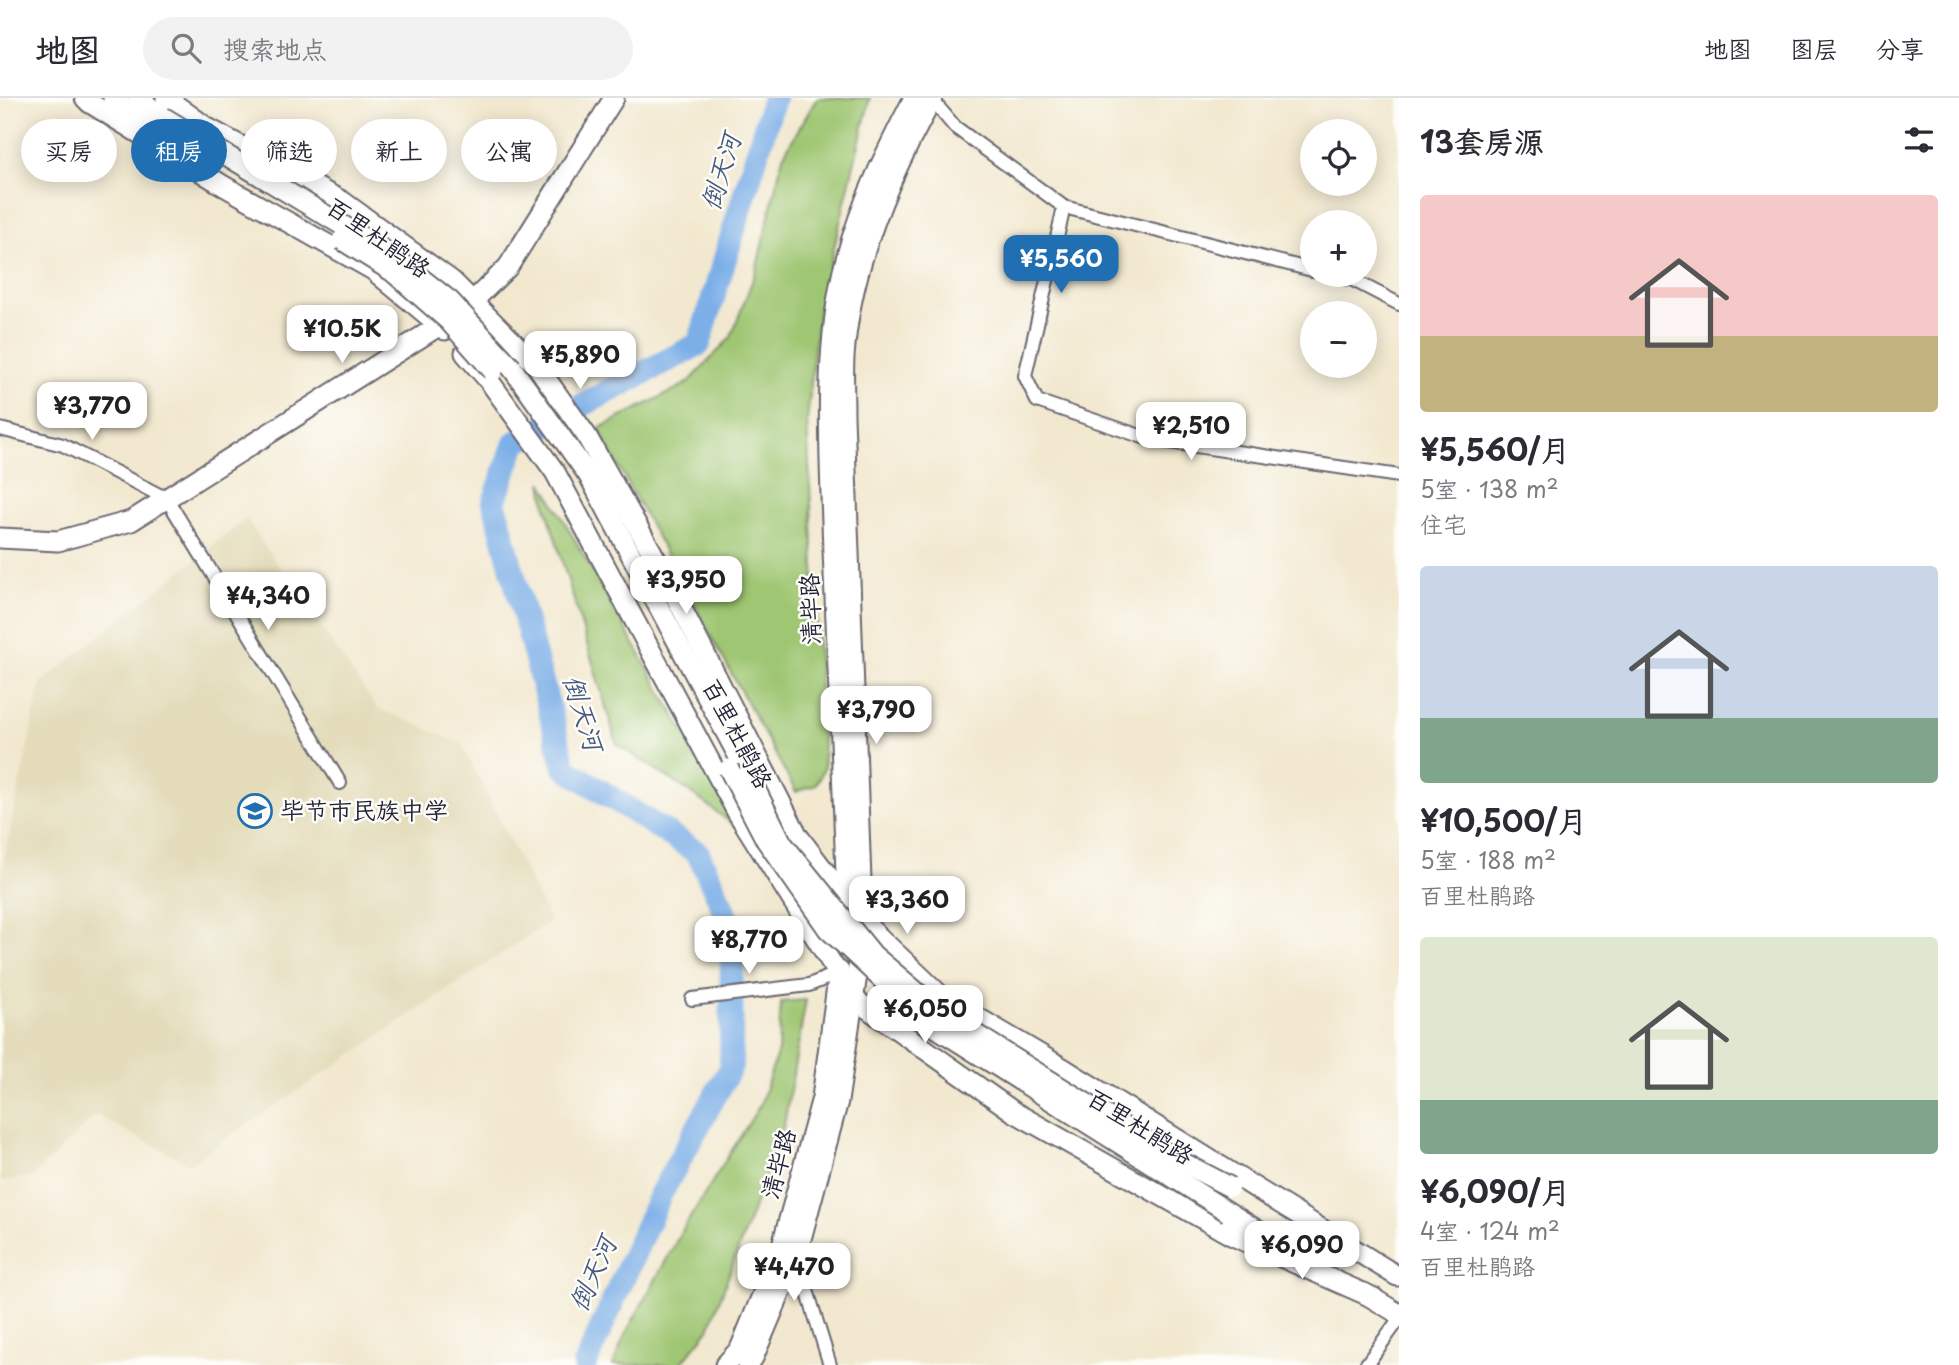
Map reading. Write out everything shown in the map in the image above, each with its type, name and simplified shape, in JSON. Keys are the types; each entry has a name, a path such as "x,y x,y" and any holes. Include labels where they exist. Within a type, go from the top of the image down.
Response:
{"main road":[{"path":"85,98 224,186 373,270 444,323 555,472 737,812 853,999 1026,1119 1231,1235 1374,1298"},
{"name":"百里杜鹃路","path":"113,98 123,106 162,114 390,254 450,301 512,368 589,476 782,843 873,955 940,1012 1172,1157 1398,1277"},
{"name":"百里杜鹃路","path":"138,98 393,272 493,371 572,480 766,841 828,929 929,1023 1291,1252 1399,1314"},
{"path":"0,538 58,541 131,521 444,323 472,302 508,267 614,98"},
{"path":"747,1365 753,1358 797,1254 838,1101 863,935 844,356 859,269 878,215 927,98"},
{"name":"清毕路","path":"725,1365 740,1349 781,1249 822,1098 847,934 830,465 834,330 846,259 877,171 927,98"},
{"path":"162,114 206,127 342,201 452,281 540,370 586,435 662,570 798,836 862,920 941,996 1066,1070 1398,1277"}],"street":[{"path":"927,98 956,127 1064,207 1300,267"},
{"path":"1064,207 1025,376 1037,401 1149,439 1399,476"},
{"path":"1366,287 1399,304"},
{"path":"0,429 63,445 167,499 340,783"},
{"path":"692,999 809,985 839,973"},
{"path":"786,1231 797,1254 830,1365"},
{"path":"1366,1365 1399,1320"}],"shaded area":[{"name":"毕节市民族中学","path":"246,519 377,708 461,743 550,921 189,1164 96,1115 33,1176 0,1182 0,879 41,683"}],"green space":[{"path":"817,98 870,98 818,314 807,422 824,768 816,785 796,792 598,429 688,383 731,337 756,271 783,156"},
{"path":"542,482 739,829 690,792 617,744 546,507"},
{"path":"806,1000 784,1125 709,1329 680,1365 613,1365 625,1335 686,1224 760,1105 778,1051 781,1002"}],"waterway":[{"name":"倒天河","path":"585,1365 660,1195 731,1067 732,928 698,853 565,768 494,502 515,443 699,344 774,98"}],"place":[{"name":"毕节市民族中学","path":"255,811"}]}
